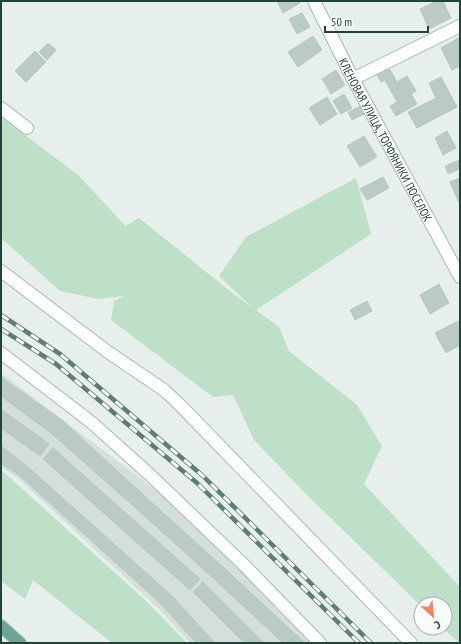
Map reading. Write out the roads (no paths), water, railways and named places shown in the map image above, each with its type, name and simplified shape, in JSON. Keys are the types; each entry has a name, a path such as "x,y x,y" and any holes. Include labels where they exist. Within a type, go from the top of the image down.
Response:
{"main road":[{"path":"1,626 20,643"}],"street":[{"name":"КЛЕНОВАЯ УЛИЦА, ТОРФЯНИКИ ПОСЕЛОК","path":"314,1 353,79 460,277"},
{"path":"353,79 460,26"},
{"path":"1,108 27,128"},
{"path":"1,271 108,352 164,390 411,643"},
{"path":"1,353 91,422 149,474 242,563 320,643"}],"railway":[{"path":"1,315 60,354 203,476 371,643"},
{"path":"1,329 56,364 197,483 359,643"}]}
